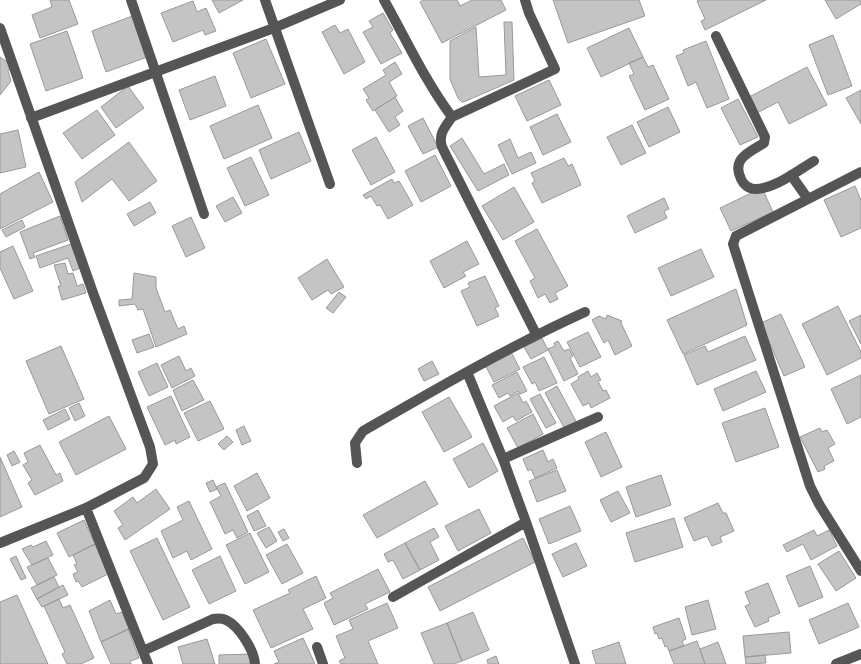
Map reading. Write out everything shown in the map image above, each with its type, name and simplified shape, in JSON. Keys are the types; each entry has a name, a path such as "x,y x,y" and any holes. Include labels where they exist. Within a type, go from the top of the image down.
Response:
{"street":[{"path":"131,0 204,214"},
{"path":"265,0 330,184"},
{"path":"31,118 274,28 340,0"},
{"path":"384,0 429,83 452,117"},
{"path":"525,0 529,13 555,69 452,117 442,132 440,139 442,147 536,334"},
{"path":"0,28 89,282 150,447 153,464 144,478 86,508 0,543"},
{"path":"716,36 765,137 764,143 744,155 738,162 738,168 742,181 747,187 755,189 771,186 814,161"},
{"path":"861,172 736,236 733,242 733,246 810,486 819,504 861,571"},
{"path":"790,175 808,199"},
{"path":"357,463 356,443 363,431 536,334 585,312"},
{"path":"466,372 503,459 575,664"},
{"path":"503,459 598,417"},
{"path":"86,508 148,664"},
{"path":"393,597 526,522"},
{"path":"143,651 213,619 221,618 228,620 249,644 255,657 255,664"},
{"path":"317,647 323,664"},
{"path":"836,664 861,654"}],"building":[{"path":"50,0 69,0 78,24 40,38 32,15 52,7"},
{"path":"212,0 243,0 219,13"},
{"path":"424,0 457,0 460,6 472,0 501,0 506,10 442,43 420,2"},
{"path":"553,0 639,0 645,16 568,43"},
{"path":"766,0 705,30 701,21 705,19 697,1"},
{"path":"825,0 860,0 861,4 836,19"},
{"path":"193,1 197,12 206,8 216,31 205,35 203,30 173,42 161,13"},
{"path":"383,13 393,30 390,33 402,53 381,64 363,32 373,27 369,21"},
{"path":"135,15 150,56 106,72 92,31"},
{"path":"504,22 512,22 514,80 462,102 458,98 450,79 450,41 476,27 479,77 506,75"},
{"path":"335,25 340,33 348,29 365,62 344,74 322,32"},
{"path":"629,28 643,57 601,77 587,48"},
{"path":"67,31 83,78 46,91 30,44"},
{"path":"833,35 852,86 828,95 809,45"},
{"path":"266,39 285,84 251,98 233,53"},
{"path":"706,41 729,99 707,108 696,82 688,86 676,56 684,53 683,50"},
{"path":"0,57 9,65 10,68 8,71 11,81 0,95"},
{"path":"643,57 648,67 653,65 669,99 645,110 629,76 634,74 629,63"},
{"path":"395,62 402,74 389,82 397,96 373,111 366,100 369,98 363,89 386,75 383,70"},
{"path":"807,67 827,105 789,124 778,102 757,113 749,97"},
{"path":"215,76 226,106 190,120 179,90"},
{"path":"549,80 561,105 527,121 515,96"},
{"path":"128,86 144,108 116,128 101,107"},
{"path":"861,90 861,124 846,98"},
{"path":"395,97 403,111 395,117 400,125 389,132 375,110"},
{"path":"738,99 758,137 740,145 721,108"},
{"path":"258,105 272,138 224,159 210,126"},
{"path":"668,107 680,132 649,147 637,122"},
{"path":"97,110 115,135 82,159 63,133"},
{"path":"557,114 571,142 543,155 530,127"},
{"path":"423,118 438,147 423,154 408,126"},
{"path":"632,125 646,153 621,165 607,137"},
{"path":"18,130 26,167 0,173 0,134"},
{"path":"299,132 311,161 271,179 259,150"},
{"path":"376,137 395,172 371,185 352,150"},
{"path":"462,138 484,174 504,164 509,175 478,191 450,146"},
{"path":"510,139 518,158 531,152 536,163 512,174 498,145"},
{"path":"129,142 157,181 129,201 112,179 82,202 75,182"},
{"path":"435,155 451,186 421,202 405,171"},
{"path":"251,157 269,195 245,206 227,168"},
{"path":"564,158 568,166 572,164 581,185 542,203 532,183 535,181 531,173"},
{"path":"39,172 53,202 0,229 0,194"},
{"path":"392,179 394,183 399,181 413,205 388,219 380,205 377,206 371,196 366,199 363,195"},
{"path":"855,186 861,200 861,228 841,237 824,200"},
{"path":"514,187 534,222 503,240 482,206"},
{"path":"762,188 773,212 731,231 720,208"},
{"path":"233,197 242,213 225,222 216,206"},
{"path":"664,198 669,209 664,211 667,218 635,233 627,216"},
{"path":"150,202 156,213 134,226 127,214"},
{"path":"60,216 68,240 33,253 35,257 30,259 20,232"},
{"path":"191,217 205,248 186,257 172,226"},
{"path":"22,220 25,227 6,237 2,230"},
{"path":"537,229 568,286 555,293 558,299 550,303 545,294 538,298 530,281 535,278 515,241"},
{"path":"467,241 479,264 463,272 466,276 444,288 430,261"},
{"path":"71,244 80,268 73,271 68,258 40,268 36,256"},
{"path":"13,246 33,291 14,299 0,268 0,252"},
{"path":"701,249 714,277 671,296 658,268"},
{"path":"327,259 344,287 331,294 328,290 312,300 298,278"},
{"path":"65,263 68,274 73,273 77,286 83,284 86,293 62,300 58,286 61,286 54,265"},
{"path":"134,273 156,277 156,288 165,312 170,310 178,329 184,326 187,334 156,347 143,309 138,310 135,304 119,306 119,300 132,299"},
{"path":"485,276 499,306 495,308 499,316 477,326 461,291 470,287 468,283"},
{"path":"736,289 747,325 683,354 667,320"},
{"path":"339,292 346,297 333,313 326,308"},
{"path":"838,306 861,352 861,358 827,375 802,324"},
{"path":"781,314 805,367 784,376 761,323"},
{"path":"607,315 622,321 621,323 632,346 615,355 608,340 604,343 592,320 599,316 606,319"},
{"path":"861,315 861,344 849,321"},
{"path":"588,332 601,357 580,367 567,342"},
{"path":"149,334 154,347 137,353 132,340"},
{"path":"745,336 756,360 697,385 684,355 705,346 708,352"},
{"path":"542,338 548,350 531,359 524,347"},
{"path":"558,341 564,351 569,349 573,356 570,358 578,374 564,381 548,349 555,346 554,343"},
{"path":"61,346 84,399 49,414 26,361"},
{"path":"510,350 520,369 494,382 484,363"},
{"path":"179,356 186,371 191,368 195,376 172,388 161,365"},
{"path":"544,357 557,383 539,391 535,382 532,384 523,367"},
{"path":"432,361 439,374 424,381 418,369"},
{"path":"157,363 168,387 149,396 138,372"},
{"path":"588,371 591,377 597,373 601,380 598,381 603,391 606,390 610,398 591,408 589,403 583,406 571,384 579,379 578,377"},
{"path":"756,371 766,392 723,411 714,389"},
{"path":"517,372 527,391 520,394 518,391 510,396 508,393 499,398 492,385"},
{"path":"861,375 861,417 847,424 831,389"},
{"path":"193,380 204,400 182,411 173,390"},
{"path":"557,386 578,425 566,431 545,393"},
{"path":"518,393 523,403 526,401 532,412 516,421 513,416 503,422 494,406"},
{"path":"540,394 556,423 546,428 530,399"},
{"path":"171,396 190,437 176,444 175,440 165,445 147,407"},
{"path":"449,397 472,437 444,452 422,412"},
{"path":"210,401 224,429 198,441 184,413"},
{"path":"79,403 85,416 75,421 69,408"},
{"path":"765,408 779,447 736,462 722,423"},
{"path":"65,409 70,419 48,430 43,420"},
{"path":"533,414 543,434 518,448 507,428"},
{"path":"109,416 126,449 76,475 59,442"},
{"path":"244,426 251,441 242,445 236,430"},
{"path":"820,428 822,432 827,430 835,444 828,448 834,461 824,466 825,469 818,472 800,437"},
{"path":"606,432 622,467 601,477 585,442"},
{"path":"227,436 233,442 224,450 218,444"},
{"path":"483,443 498,471 469,488 453,459"},
{"path":"40,445 56,475 60,473 63,481 35,495 28,483 32,480 23,465 28,462 24,453"},
{"path":"543,450 548,462 553,459 557,468 535,478 531,469 528,471 523,459"},
{"path":"14,451 20,462 12,466 7,455"},
{"path":"0,457 22,507 0,517"},
{"path":"557,470 566,491 537,502 529,481"},
{"path":"257,473 270,498 247,511 234,486"},
{"path":"661,475 671,505 636,517 626,487"},
{"path":"213,480 217,489 210,492 206,483"},
{"path":"425,481 438,504 377,538 363,515"},
{"path":"225,483 248,532 237,538 233,530 225,534 210,502 221,496 216,487"},
{"path":"156,489 170,509 125,540 118,528 123,525 114,511 133,497 137,503"},
{"path":"618,491 630,513 611,522 600,500"},
{"path":"189,501 212,549 191,560 187,551 173,558 161,531 183,520 177,507"},
{"path":"718,503 723,513 726,513 734,531 720,537 722,542 712,546 707,536 694,541 684,518"},
{"path":"570,506 581,531 549,544 539,519"},
{"path":"479,509 491,533 458,551 445,526"},
{"path":"258,510 266,526 254,531 247,516"},
{"path":"674,518 683,547 635,562 626,533"},
{"path":"84,520 95,544 69,557 57,533"},
{"path":"269,527 277,541 266,548 257,533"},
{"path":"434,528 439,537 430,542 439,560 420,570 405,543"},
{"path":"284,529 289,538 283,541 278,532"},
{"path":"814,530 817,536 829,530 837,546 811,560 803,544 787,552 783,545"},
{"path":"250,533 269,572 245,584 226,545"},
{"path":"157,538 190,607 163,620 130,551"},
{"path":"523,538 535,562 440,611 428,587"},
{"path":"46,541 53,555 32,565 22,549 31,545 33,547"},
{"path":"405,543 420,570 403,579 393,560 388,562 384,554"},
{"path":"576,543 587,566 563,577 552,554"},
{"path":"95,544 108,574 82,587 78,581 76,582 73,574 78,572 74,565 77,564 73,555"},
{"path":"287,544 303,573 282,584 266,555"},
{"path":"839,551 856,578 836,591 818,564"},
{"path":"16,556 26,578 21,580 10,559"},
{"path":"220,556 236,591 209,604 192,570"},
{"path":"48,558 57,575 37,585 27,567"},
{"path":"810,566 823,597 799,607 786,576"},
{"path":"378,569 390,592 365,604 368,609 334,625 324,603 333,598 330,593"},
{"path":"316,576 326,598 303,609 313,629 271,648 253,610 290,593 288,590"},
{"path":"54,577 59,587 37,599 31,588"},
{"path":"768,583 780,613 768,618 769,621 755,627 745,606 750,604 745,592"},
{"path":"63,585 68,595 42,607 37,599"},
{"path":"17,595 48,664 0,664 0,602"},
{"path":"59,599 63,608 70,605 94,658 81,664 67,664 62,654 65,652 44,606"},
{"path":"110,600 116,614 122,612 129,629 101,642 89,611"},
{"path":"708,600 716,629 692,635 685,607"},
{"path":"387,603 398,628 368,641 378,664 341,664 339,661 345,658 336,636 353,629 349,620"},
{"path":"848,603 859,627 819,644 809,620"},
{"path":"473,612 489,650 462,661 447,623"},
{"path":"679,618 686,639 682,641 684,646 669,651 667,646 665,647 662,638 659,639 657,633 655,634 653,627"},
{"path":"447,623 462,661 454,664 434,664 421,633"},
{"path":"128,629 139,658 130,661 131,664 111,664 101,642"},
{"path":"789,632 791,653 745,657 743,636"},
{"path":"303,638 315,664 274,664 279,662 274,651"},
{"path":"207,639 215,664 183,664 178,647"},
{"path":"697,641 705,664 674,664 669,651"},
{"path":"619,642 626,664 596,664 592,651"},
{"path":"718,642 726,664 705,664 700,649"},
{"path":"251,654 251,664 219,664 219,655"},
{"path":"765,655 766,663 746,664 745,657"},
{"path":"496,656 499,664 488,664 487,660"}]}
